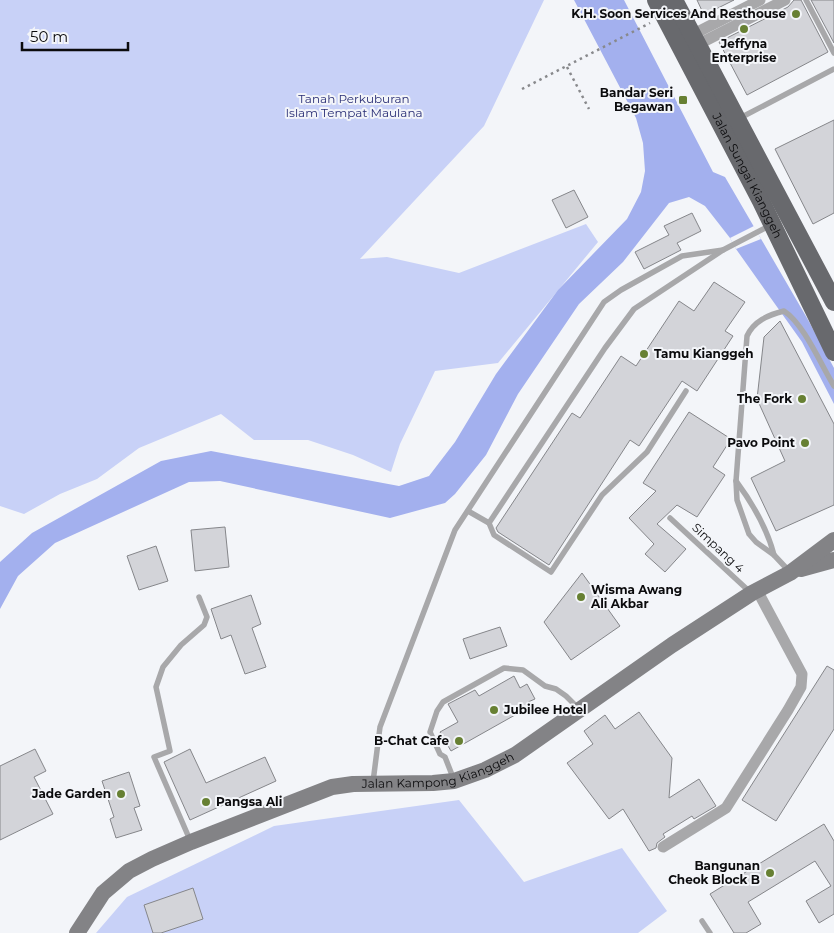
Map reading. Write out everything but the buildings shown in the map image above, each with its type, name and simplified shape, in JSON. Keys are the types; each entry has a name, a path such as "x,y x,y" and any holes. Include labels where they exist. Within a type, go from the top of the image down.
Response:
{"main road":[{"name":"Jalan Sungai Kianggeh","path":"656,0 688,43 738,119 834,302"},
{"name":"Jalan Sungai Kianggeh","path":"674,0 688,43 767,227 831,339"},
{"name":"Jalan Kampong Kianggeh","path":"77,933 103,893 129,871 152,858 191,842 332,787 353,784 433,783 454,780 485,770 516,755 672,645 754,592 790,572 834,540"},
{"name":"Jalan Kampong Kianggeh","path":"790,572 834,560"}],"street":[{"path":"688,43 760,0"},
{"path":"688,43 784,0"},
{"path":"663,847 726,808 788,710 800,687 802,674 754,592"}],"lane":[{"path":"806,0 834,53"},
{"path":"738,119 834,69"},
{"path":"489,523 605,348 634,309 723,250 767,227"},
{"path":"372,784 380,727 455,530 604,302 620,290 682,256 723,250"},
{"path":"790,572 774,555 756,542 749,534 737,500 736,481 747,336 750,328 767,316 784,312 791,316 804,334 834,386"},
{"path":"468,510 489,523 494,535 551,572 602,495 647,452 686,391"},
{"path":"736,481 758,515 769,538 774,555"},
{"name":"Simpang 4","path":"670,518 754,592"},
{"path":"191,842 154,757 170,751 156,687 163,667 173,654 181,644 204,625 207,617 199,597"},
{"path":"454,780 445,757 440,754 430,732 437,711 443,702 504,668 523,670 545,686 556,689 566,696 579,710"},
{"path":"702,921 710,933"}],"path":[{"path":"522,89 657,20"},
{"path":"567,66 589,109"}],"green space":[{"name":"Tanah Perkuburan Islam Tempat Maulana","path":"0,0 544,0 484,126 360,259 387,257 459,273 586,224 598,242 498,363 435,371 400,444 391,472 353,455 308,440 254,440 221,414 139,448 97,479 60,494 24,514 0,506"},
{"path":"459,800 524,882 622,848 667,911 638,933 96,933 127,897 274,826"}],"water":[{"path":"574,0 624,0 713,172 725,177 834,368 834,404 802,342 730,238 705,206 689,197 669,203 623,262 579,304 518,394 486,455 455,494 445,503 390,518 220,481 189,482 55,543 18,576 0,609 0,562 32,533 161,461 211,451 399,486 429,476 455,442 496,374 558,290 627,219 641,192 645,171 643,143 636,118"}],"pier":[{"path":"754,226 761,239 736,249 730,238"}],"place":[{"name":"K.H. Soon Services And Resthouse","path":"796,14"},
{"name":"Jeffyna Enterprise","path":"744,29"},
{"name":"Bandar Seri Begawan","path":"683,100"},
{"name":"Tamu Kianggeh","path":"644,354"},
{"name":"The Fork","path":"802,399"},
{"name":"Pavo Point","path":"805,443"},
{"name":"Wisma Awang Ali Akbar","path":"581,597"},
{"name":"Jubilee Hotel","path":"494,710"},
{"name":"B-Chat Cafe","path":"459,741"},
{"name":"Jade Garden","path":"121,794"},
{"name":"Pangsa Ali","path":"206,802"},
{"name":"Bangunan Cheok Block B","path":"770,873"}]}
